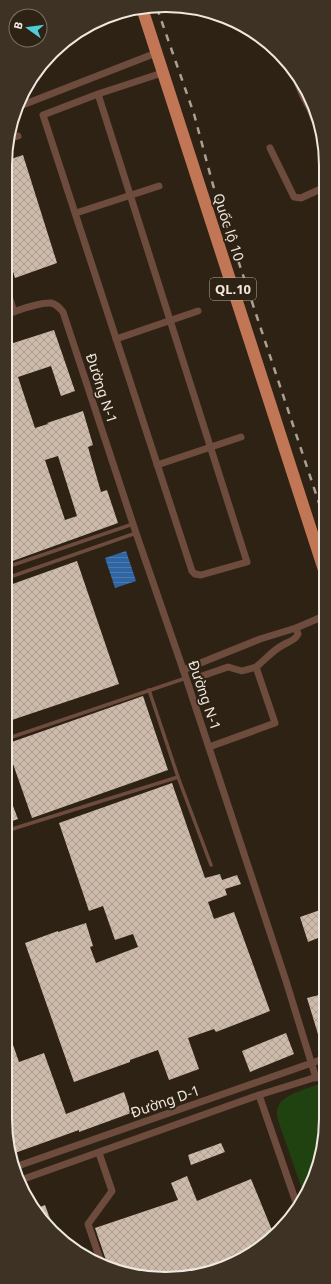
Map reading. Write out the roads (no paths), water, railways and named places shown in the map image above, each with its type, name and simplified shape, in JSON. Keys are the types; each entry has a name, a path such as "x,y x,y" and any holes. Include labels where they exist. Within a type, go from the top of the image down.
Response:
{"highway":[{"name":"Quốc lộ 10","path":"144,13 319,554"}],"street":[{"path":"25,104 156,53"},
{"path":"98,94 247,562 201,575 193,573 44,115 98,94 162,73"},
{"path":"270,148 294,197 301,198 319,190"},
{"path":"76,213 159,186"},
{"name":"Đường N-1","path":"12,313 51,303 59,307 63,312 286,980 316,1078"},
{"path":"116,339 198,311"},
{"path":"157,465 241,437"},
{"path":"183,670 260,639 296,628 319,618"},
{"path":"202,676 228,667 242,670 256,667 281,646 296,638 298,634 296,628"},
{"path":"209,747 275,723 256,667"},
{"name":"Đường D-1","path":"19,1164 319,1060"},
{"name":"Đường D-1","path":"25,1179 259,1095 319,1077"},
{"path":"259,1095 295,1200"},
{"path":"99,1153 112,1191 88,1224 99,1256"}],"lane":[{"path":"12,565 133,524"},
{"path":"12,576 136,533"},
{"path":"12,736 186,678"},
{"path":"149,690 178,777 211,865"},
{"path":"12,829 178,777"}],"water":[{"path":"126,551 136,581 115,588 105,558"}],"railway":[{"path":"158,12 194,114 213,185 319,503"}]}
